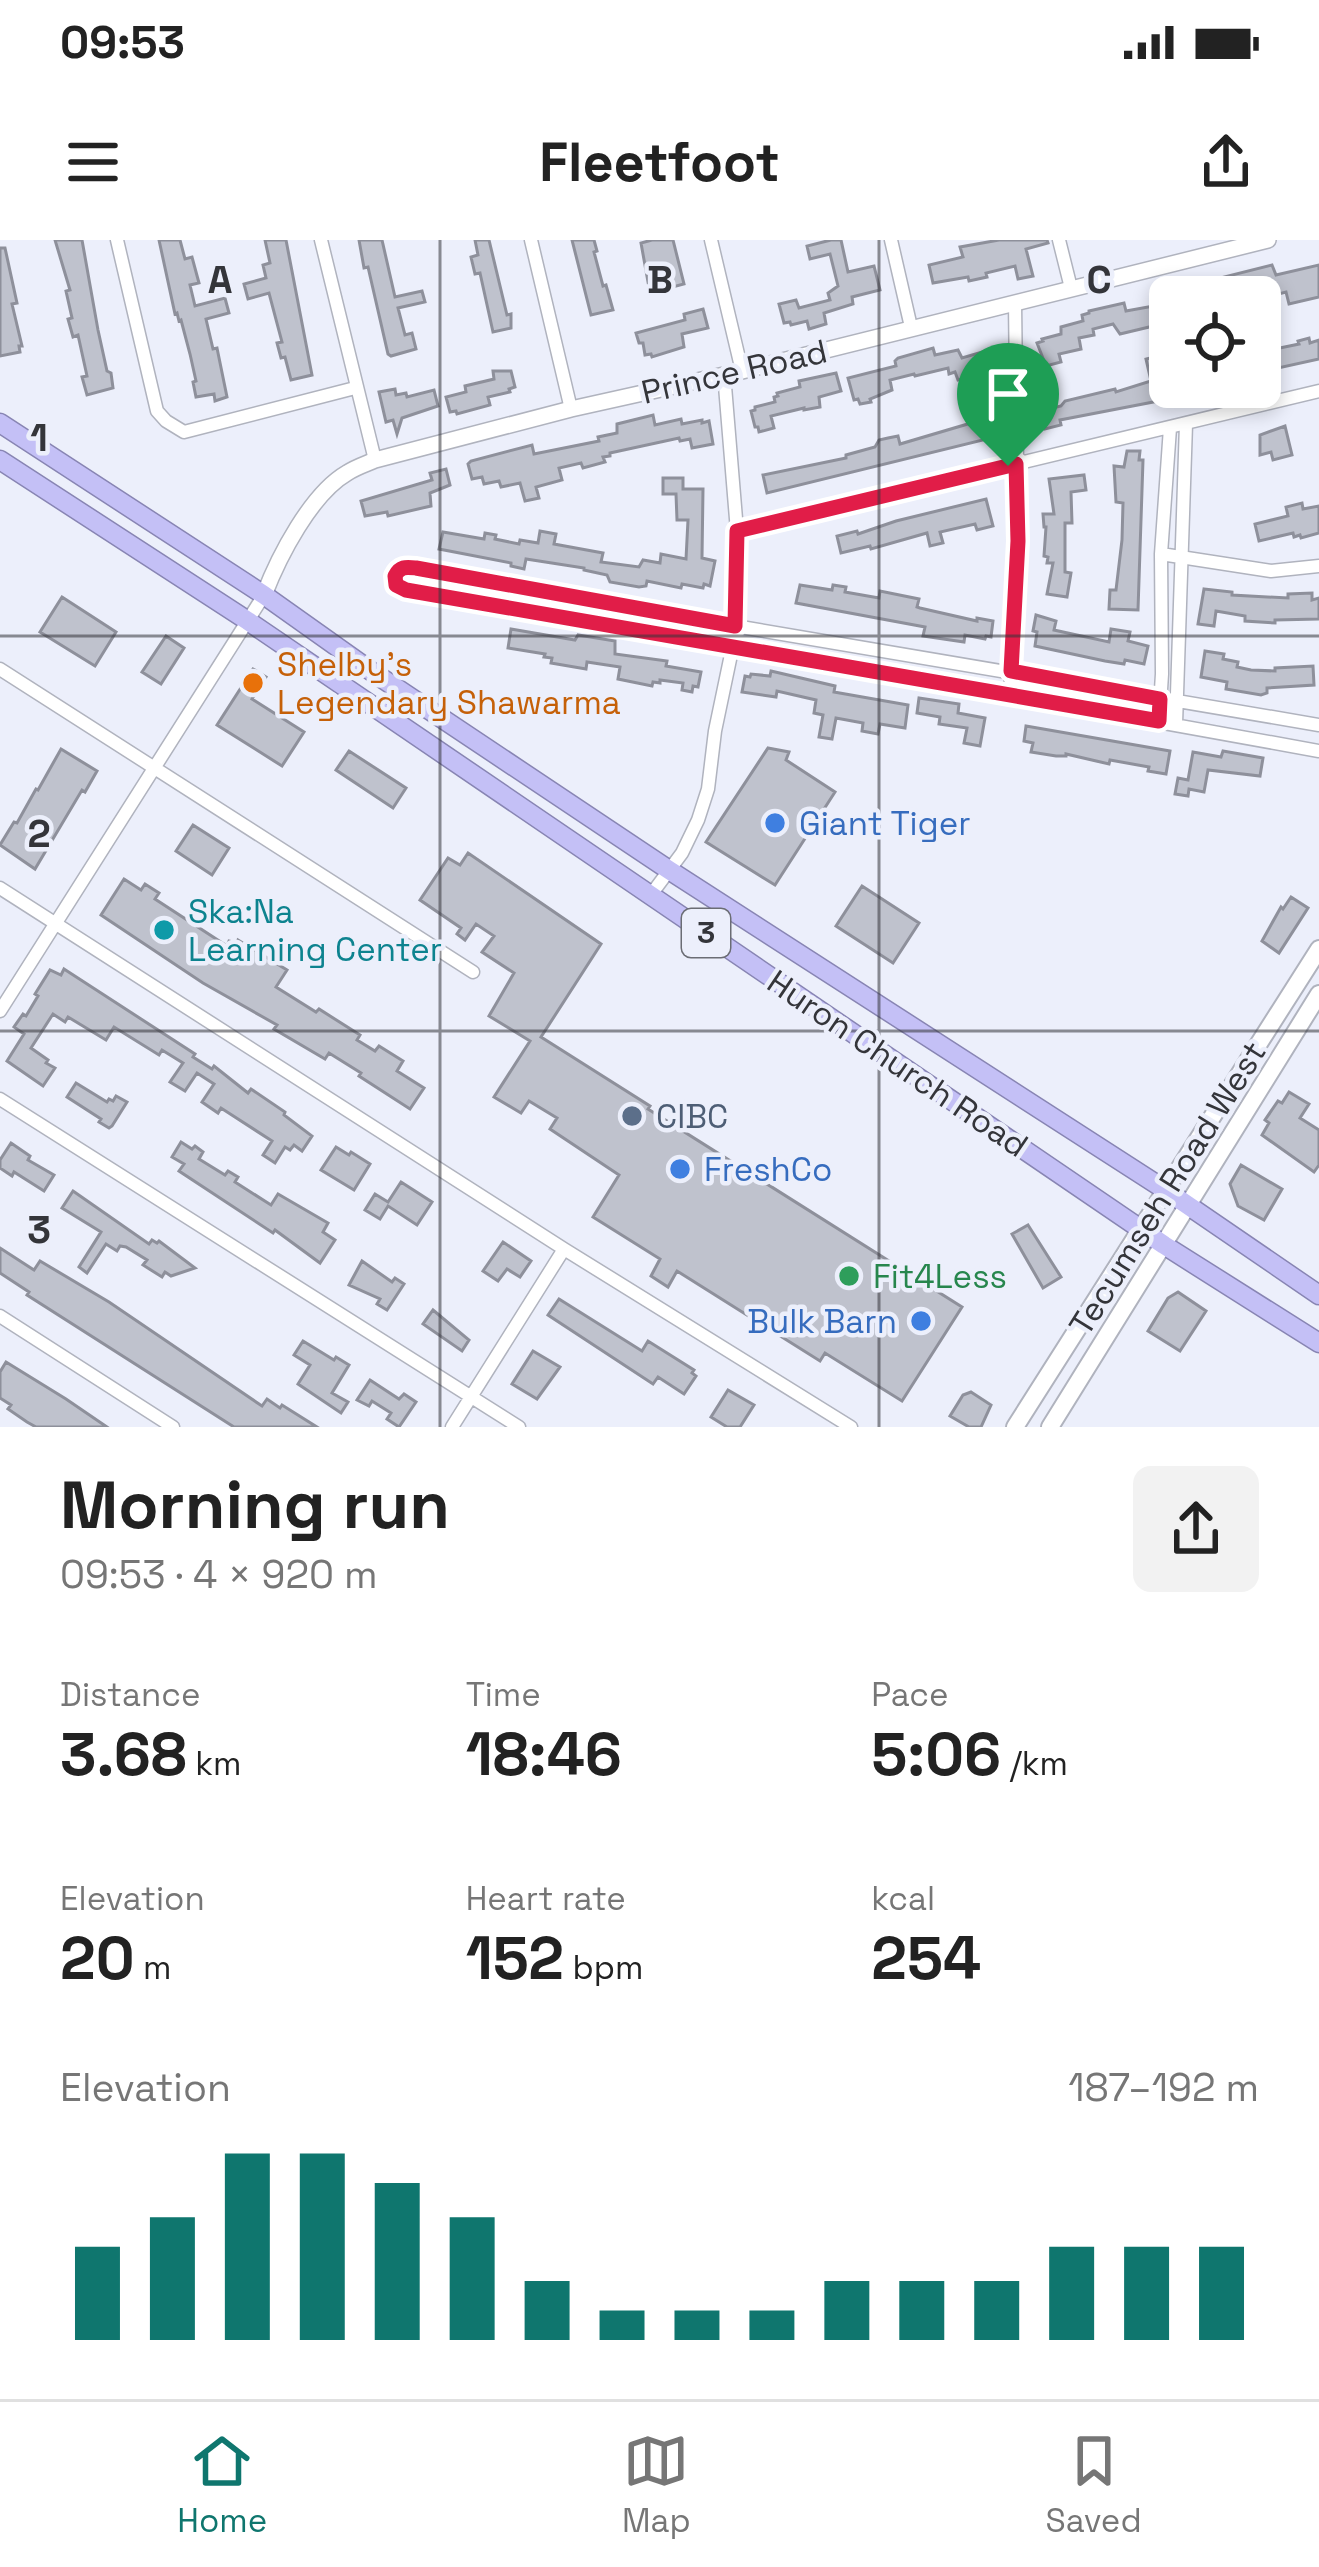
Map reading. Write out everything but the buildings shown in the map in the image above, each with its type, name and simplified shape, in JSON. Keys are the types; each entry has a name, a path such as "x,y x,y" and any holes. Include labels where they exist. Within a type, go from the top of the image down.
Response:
{"highway":[{"name":"Huron Church Road","path":"0,423 264,595 669,870 1167,1191 1319,1295"},
{"name":"Huron Church Road","path":"0,460 248,621 1164,1245 1319,1343"}],"main road":[{"name":"Tecumseh Road West","path":"1015,1427 1319,949"},
{"name":"Tecumseh Road West","path":"1050,1427 1319,994"}],"street":[{"path":"117,240 157,411 166,422 184,432 356,388"},
{"path":"321,240 374,460"},
{"path":"531,240 571,409"},
{"path":"650,896 682,853 698,820 735,626 733,372 711,240"},
{"path":"890,240 911,327"},
{"path":"1059,240 1071,288"},
{"name":"Prince Road","path":"264,595 315,503 346,473 374,460 1268,240"},
{"path":"1010,695 1018,541 1015,303"},
{"path":"737,531 1319,391"},
{"path":"1176,724 1186,424"},
{"path":"1159,721 1161,554 1170,428"},
{"path":"1161,554 1271,571 1319,566"},
{"path":"1319,722 1160,699 416,568 404,567 395,576 399,588 406,590 1319,751"},
{"path":"0,1011 264,595"},
{"path":"0,669 472,972"},
{"path":"0,888 851,1427"},
{"path":"0,1099 519,1427"},
{"path":"452,1427 564,1249"},
{"path":"0,1316 173,1427"}],"place":[{"name":"Shelby's Legendary Shawarma","path":"253,683"},
{"name":"Giant Tiger","path":"775,823"},
{"name":"Ska:Na Learning Center","path":"164,930"},
{"name":"CIBC","path":"632,1116"},
{"name":"FreshCo","path":"680,1169"},
{"name":"Fit4Less","path":"849,1276"},
{"name":"Bulk Barn","path":"921,1321"}],"route":[{"path":"1016,464 1018,541 1011,671 1160,699 1159,721 396,585 398,570 416,568 735,626 737,531 1008,466 1016,464"}]}
